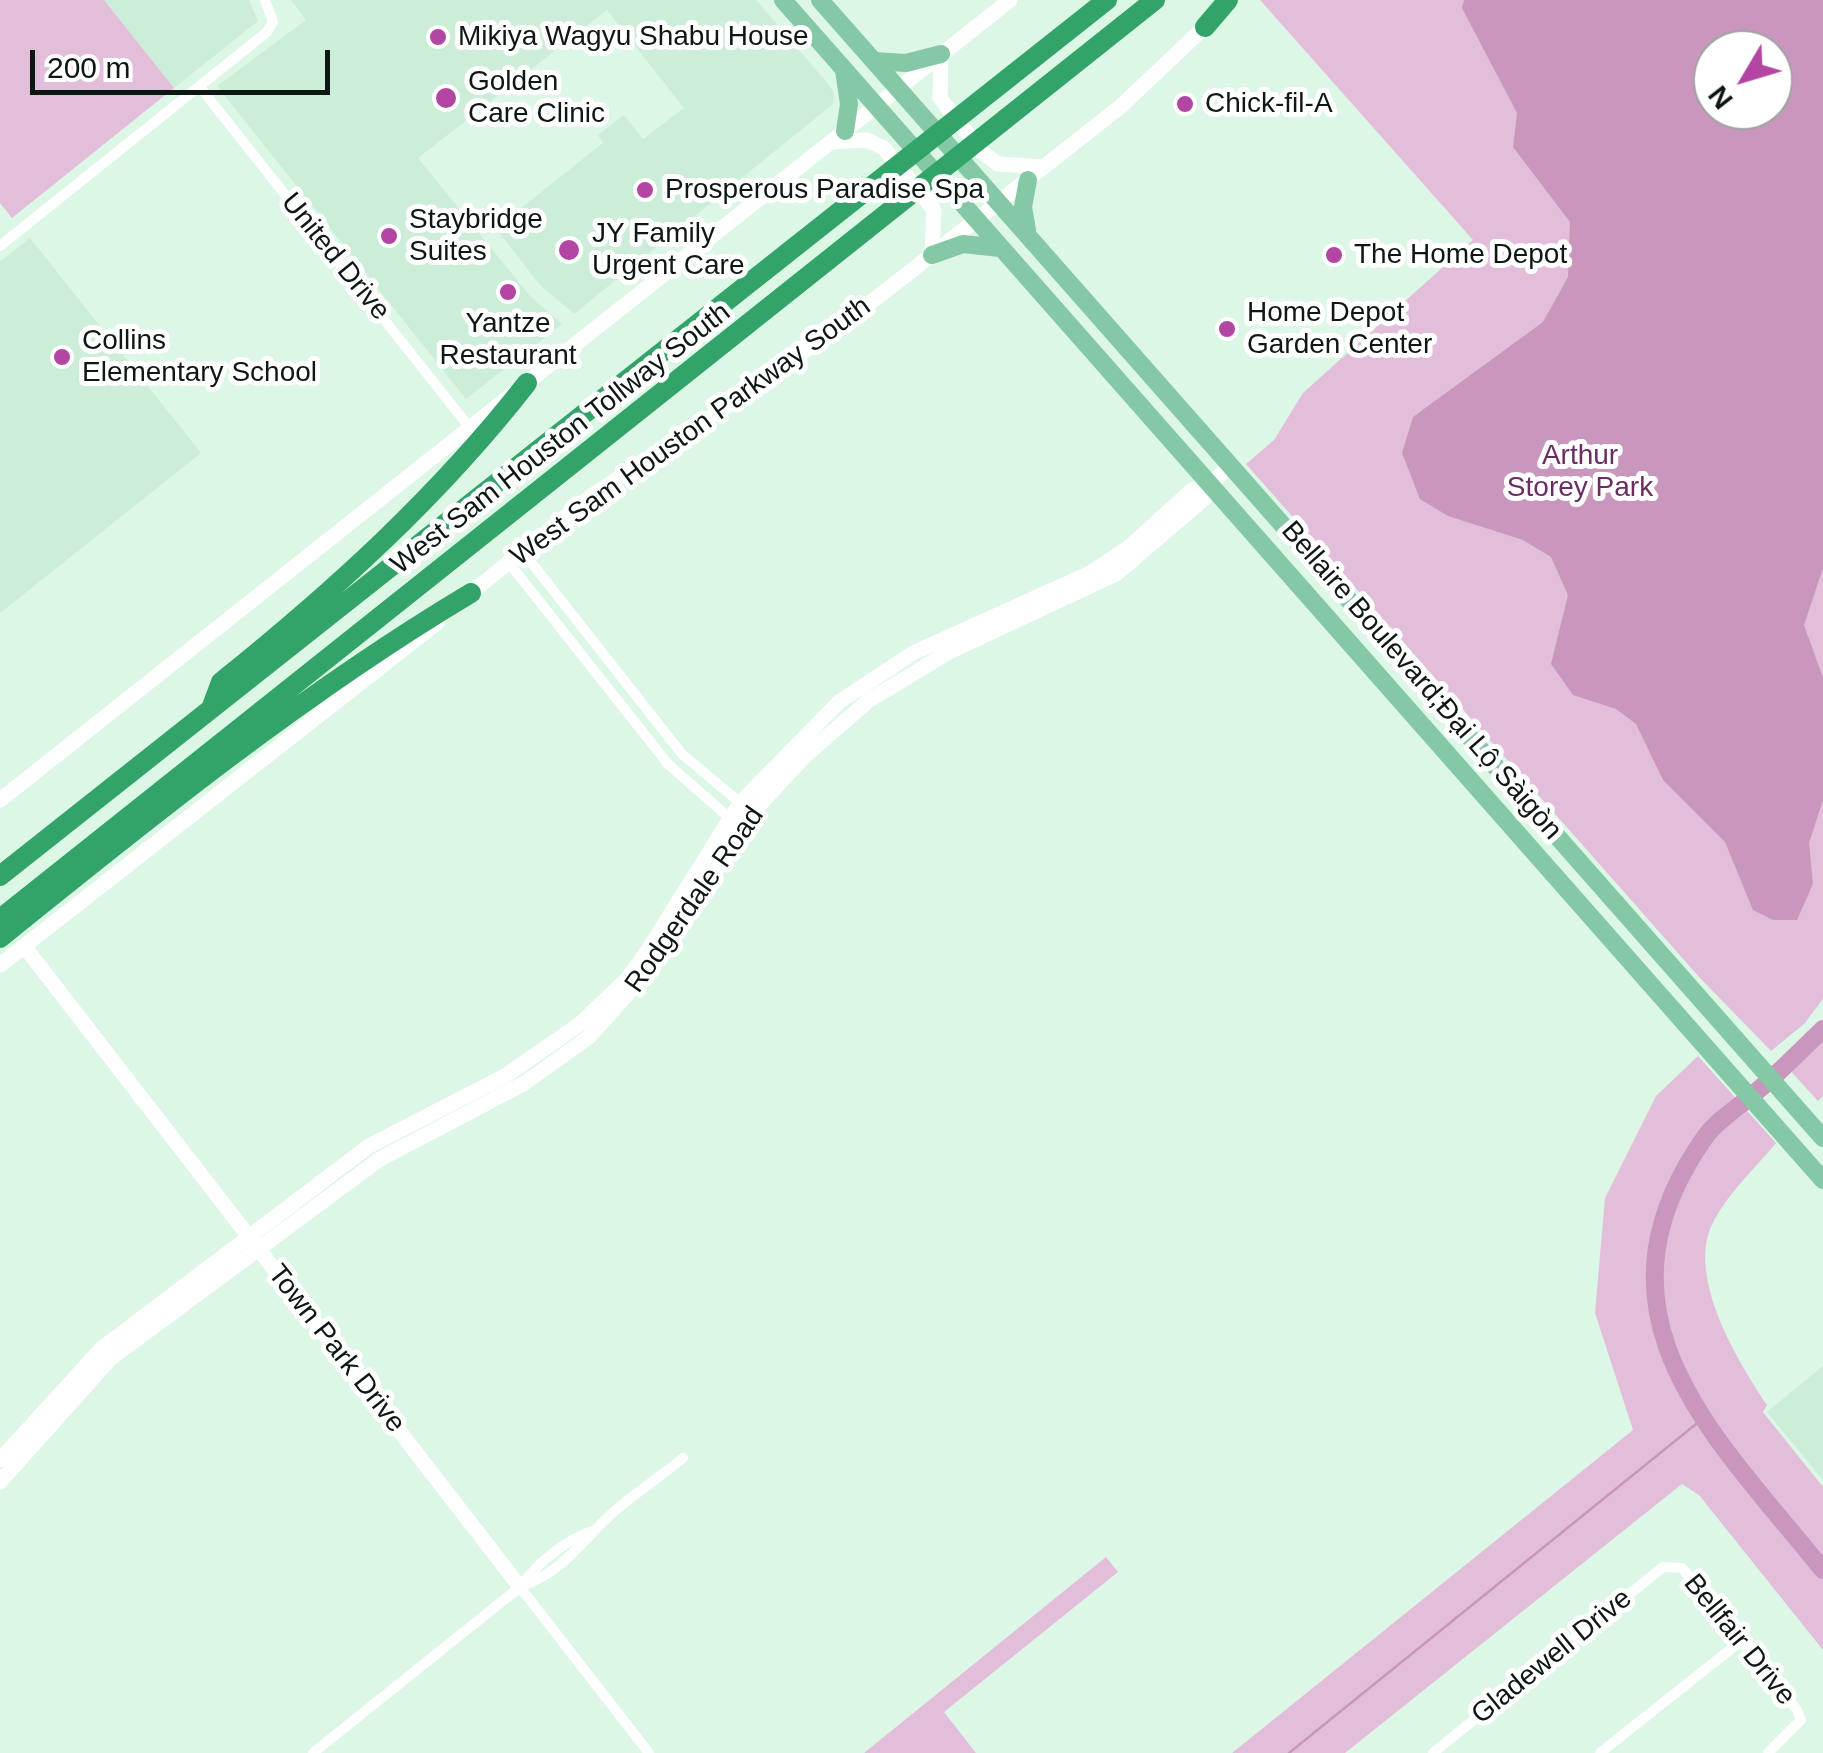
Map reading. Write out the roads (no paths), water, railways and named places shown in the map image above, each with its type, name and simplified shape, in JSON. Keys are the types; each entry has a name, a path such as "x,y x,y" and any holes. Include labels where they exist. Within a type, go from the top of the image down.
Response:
{"highway":[{"name":"West Sam Houston Tollway South","path":"0,876 1107,0"},
{"name":"West Sam Houston Tollway South","path":"0,919 1012,118 1154,0"},
{"path":"1206,27 1229,0"},
{"path":"211,709 222,682 382,545 495,424 526,383"},
{"path":"0,938 314,698 399,636 471,592"}],"main road":[{"name":"Bellaire Boulevard;Đại Lộ Sàigòn","path":"783,0 1823,1180"},
{"name":"Bellaire Boulevard;Đại Lộ Sàigòn","path":"820,0 1820,1135"},
{"path":"0,800 1010,0"},
{"name":"West Sam Houston Parkway South","path":"0,965 313,722 590,497 782,368 1028,180 1143,87 1206,27"},
{"path":"874,61 906,63 941,54"},
{"path":"941,54 940,98 982,152 998,164 1044,167"},
{"path":"838,137 850,104 844,70"},
{"path":"838,137 867,140 895,159 934,210 932,254 963,244 1000,248"},
{"path":"1028,180 1023,207 1028,236"},
{"name":"Rodgerdale Road","path":"0,1482 110,1360 369,1146 403,1136 505,1076 562,1049 606,1011 735,823 814,723 917,660 1069,592 1192,490 1210,484 1231,465"},
{"path":"1499,812 1520,794"},
{"name":"Town Park Drive","path":"24,946 520,1587"},
{"path":"1796,1150 1820,1135"},
{"name":"Rodgerdale Road","path":"0,1460 100,1349 253,1242"}],"street":[{"path":"0,246 267,32 272,12 265,0"},
{"name":"United Drive","path":"199,86 470,428"},
{"path":"516,557 691,764 747,808"},
{"path":"516,557 620,704 679,776 735,823"},
{"path":"620,704 634,694"},
{"path":"313,1753 520,1587 539,1581 584,1546 595,1530 684,1458"},
{"name":"Bellfair Drive","path":"1673,1564 1682,1568 1801,1720 1796,1730 1768,1753"},
{"name":"Gladewell Drive","path":"1433,1753 1663,1568 1673,1564"},
{"name":"Town Park Drive","path":"520,1587 649,1753"},
{"path":"1600,1753 1741,1641"}],"waterway":[{"path":"1823,1029 1705,1137 1670,1201 1655,1261 1659,1317 1676,1370 1705,1421 1741,1470 1823,1570"},
{"path":"1289,1753 1701,1420"}],"place":[{"name":"Mikiya Wagyu Shabu House","path":"438,37"},
{"name":"Golden Care Clinic","path":"446,98"},
{"name":"Chick-fil-A","path":"1185,104"},
{"name":"Prosperous Paradise Spa","path":"645,190"},
{"name":"Staybridge Suites","path":"389,236"},
{"name":"JY Family Urgent Care","path":"569,250"},
{"name":"The Home Depot","path":"1334,255"},
{"name":"Yantze Restaurant","path":"508,292"},
{"name":"Home Depot Garden Center","path":"1227,329"},
{"name":"Collins Elementary School","path":"62,357"}],"park label":[{"name":"Arthur Storey Park","path":"1580,472"}]}
